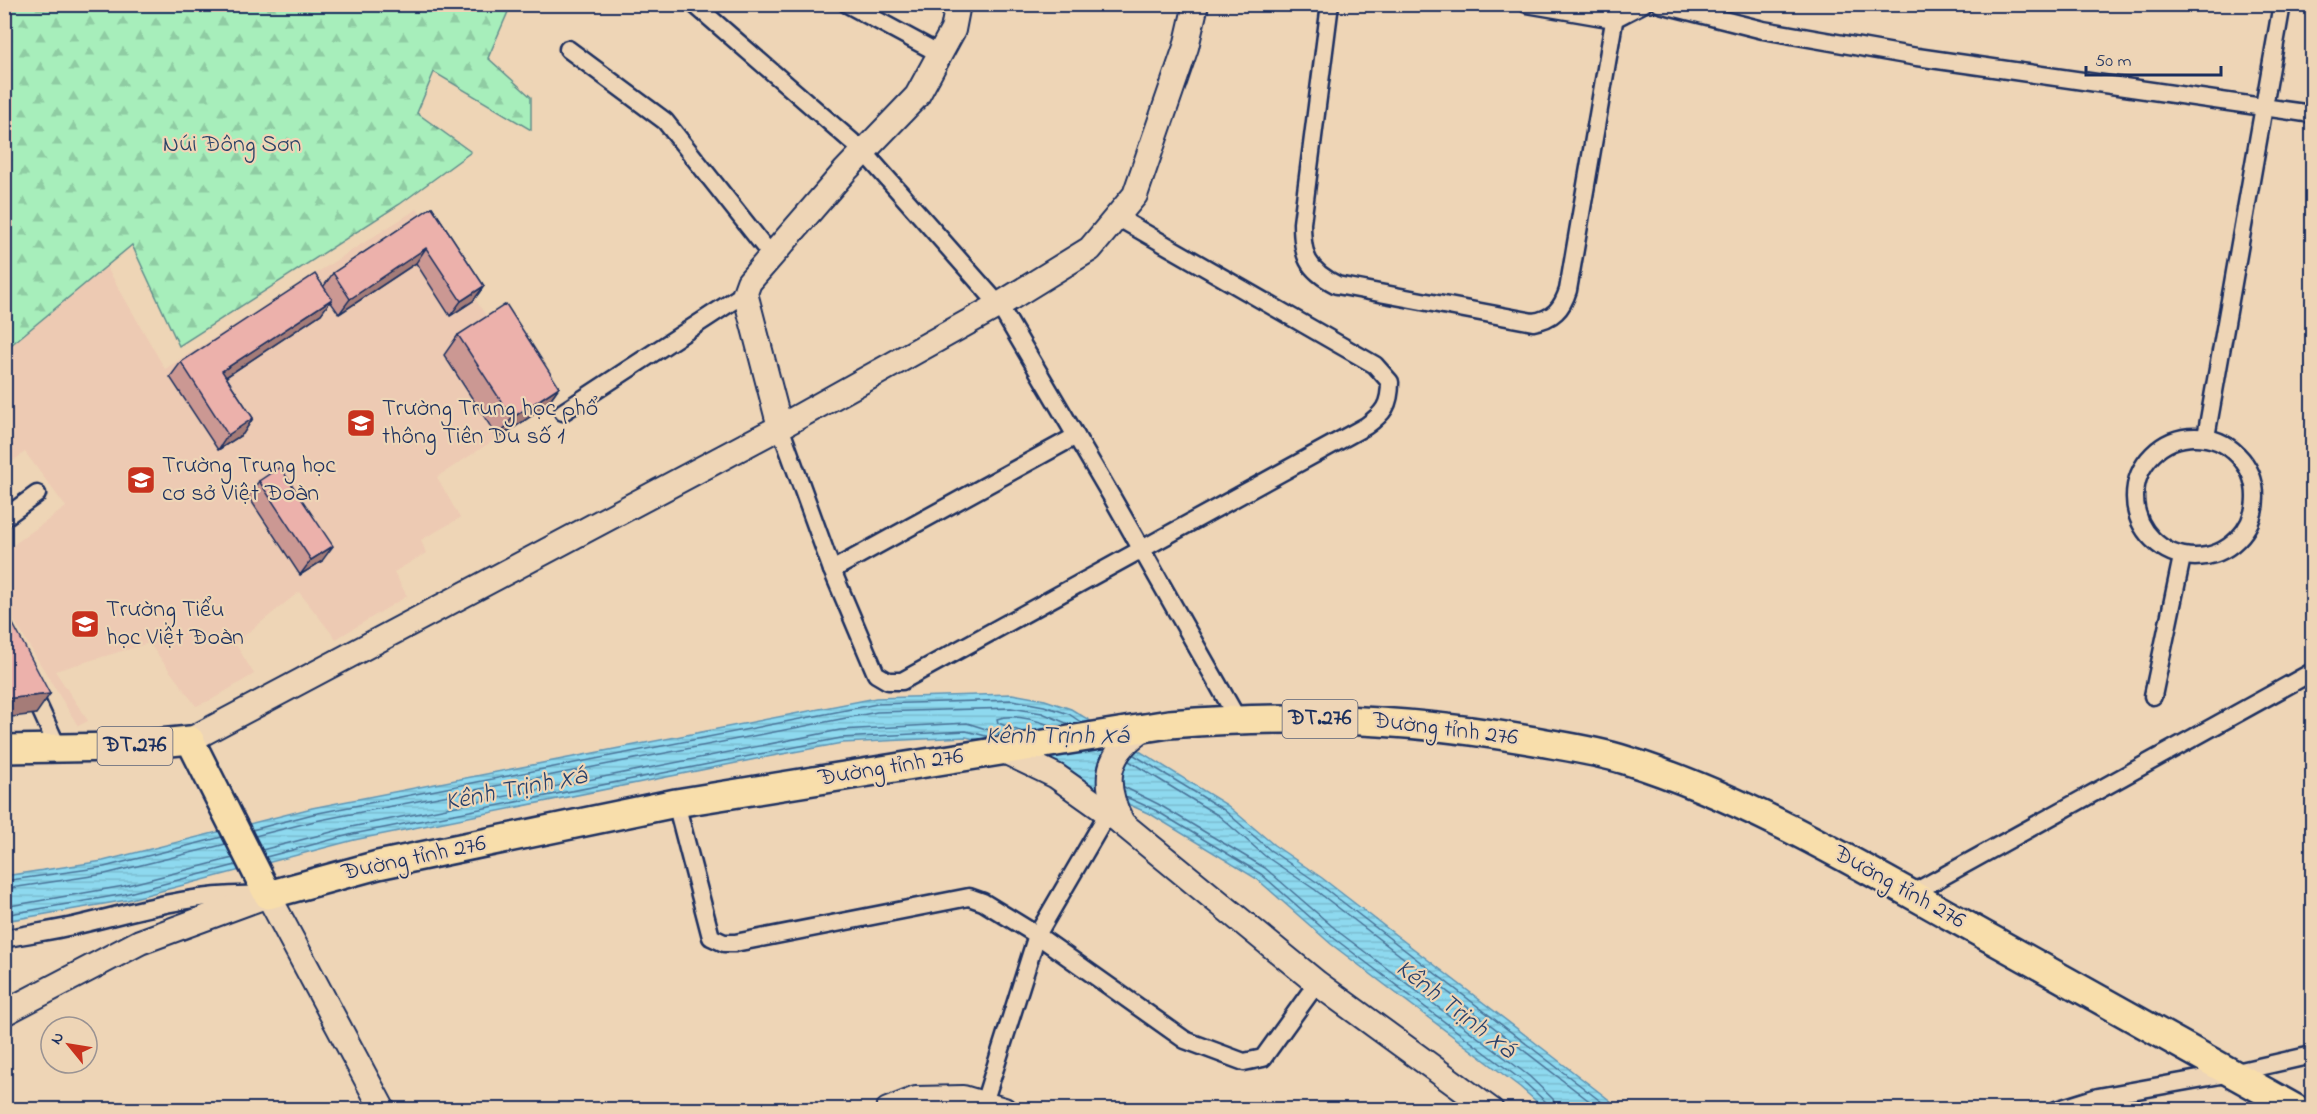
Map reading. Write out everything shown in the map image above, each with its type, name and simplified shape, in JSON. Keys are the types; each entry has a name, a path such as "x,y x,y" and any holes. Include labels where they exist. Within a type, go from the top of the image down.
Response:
{"main road":[{"path":"780,427 745,293 749,282 864,152 918,96 953,30 958,4"},
{"path":"190,740 780,427 999,305 1090,249 1135,195 1186,47 1196,4"},
{"name":"Đường tỉnh 276","path":"268,895 378,866 676,804 1147,727 1237,718 1340,719 1442,726 1570,747 1623,759 1674,777 1744,807 1829,848 2298,1110"},
{"path":"1116,819 1110,794 1109,772 1122,748 1138,732 1147,727"},
{"name":"ĐT.276","path":"4,749 120,747 190,740 268,895"},
{"path":"1002,750 1056,776 1116,819 1317,983 1491,1110"},
{"path":"4,1013 140,942 268,895 383,1110"},
{"path":"888,1110 916,1099 963,1098 994,1106"}],"street":[{"path":"694,4 864,152 999,305 1237,718"},
{"path":"848,4 940,54"},
{"path":"1330,4 1302,223 1302,240 1310,266 1321,277 1337,285 1533,322 1543,320 1556,312 1564,303 1568,290 1616,12"},
{"path":"1527,4 1616,12 1644,4"},
{"path":"1660,4 1763,30 1884,51 2265,109 2313,114"},
{"path":"2206,437 2282,4"},
{"path":"568,49 665,121 771,255"},
{"path":"780,427 832,570 876,674 888,681 902,681 1366,426 1380,415 1390,398 1390,382 1375,365 1117,217"},
{"path":"563,412 745,293"},
{"path":"832,570 1076,436"},
{"path":"2185,437 2206,437 2232,449 2250,471 2255,490 2254,509 2247,527 2236,542 2220,552 2201,557 2182,557 2163,549 2147,535 2137,517 2134,496 2138,476 2149,458 2165,444 2185,437"},
{"path":"4,518 37,494"},
{"path":"2153,696 2182,557"},
{"path":"23,670 58,748"},
{"path":"1911,894 2313,672"},
{"path":"676,804 711,937 724,942 735,943 969,897 983,902 1037,935 1185,1040 1244,1062 1263,1058 1317,983"},
{"path":"994,1106 1037,935 1116,819"},
{"path":"4,939 73,926 174,902 225,894 268,895"},
{"path":"2056,1110 2098,1097 2232,1073 2313,1055"}],"shaded area":[{"path":"417,209 545,407 437,477 460,518 421,540 426,553 394,572 407,596 336,639 299,592 235,643 254,674 211,700 196,706 149,643 55,671 88,721 78,726 5,606 5,551 66,507 25,452 10,463 5,454 5,350 106,266 165,369"}],"green space":[{"name":"Núi Đông Sơn","path":"5,4 511,5 488,58 531,97 531,130 434,72 417,113 471,152 400,204 179,346 132,245 5,350"}],"water":[{"name":"Kênh Trịnh Xá","path":"1012,694 1045,700 1071,709 1227,805 1274,845 1322,878 1621,1109 1545,1109 1520,1087 1331,944 1257,879 1152,815 983,741 966,737 842,743 756,759 354,840 127,900 5,921 5,876 103,861 312,808 876,698"}],"building":[{"path":"432,207 484,286 461,301 426,248 350,299 333,273"},
{"path":"315,274 332,299 222,371 253,418 228,435 181,362"},
{"path":"506,304 559,387 512,418 458,335"},
{"path":"280,467 333,546 311,560 259,481"},
{"path":"4,607 50,694 4,699"}],"place":[{"name":"Trường Trung học phổ thông Tiên Du số 1","path":"361,423"},
{"name":"Trường Trung học cơ sở Việt Đoàn","path":"141,480"},
{"name":"Trường Tiểu học Việt Đoàn","path":"85,624"}]}
